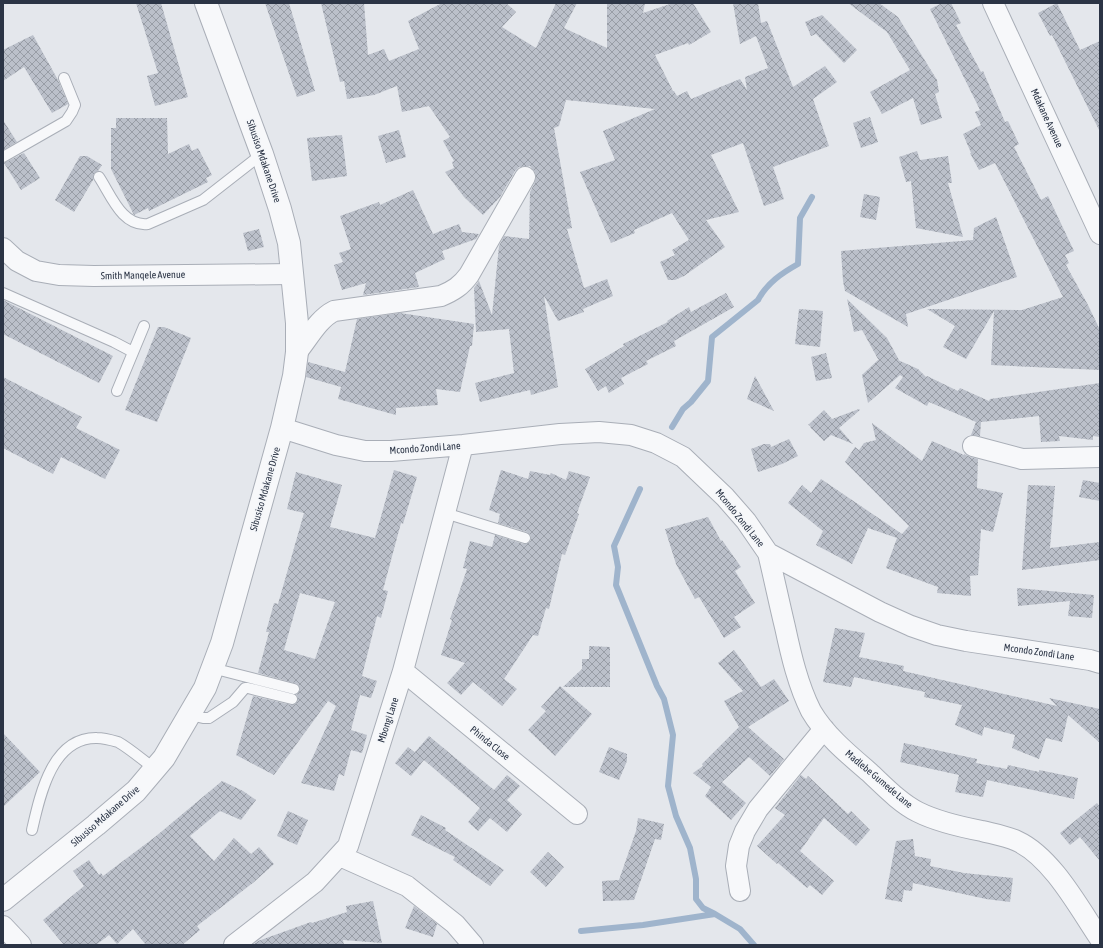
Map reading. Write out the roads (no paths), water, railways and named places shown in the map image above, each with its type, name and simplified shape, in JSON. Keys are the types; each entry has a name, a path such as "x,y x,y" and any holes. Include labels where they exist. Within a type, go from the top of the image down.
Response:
{"street":[{"name":"Sibusiso Mdakane Drive","path":"3,900 102,820 136,790 164,758 205,688 222,643 282,428 294,376 297,352 297,323 288,243 280,209 262,154 206,3"},
{"name":"Mdakane Avenue","path":"993,3 1100,234"},
{"path":"297,352 328,314 334,311 441,296 462,284 469,275 525,177"},
{"name":"Smith Manqele Avenue","path":"4,251 17,261 36,271 60,275 292,274"},
{"name":"Mcondo Zondi Lane","path":"282,428 336,445 365,451 391,451 463,445 560,434 599,432 631,435 656,443 683,457 725,496 746,521 768,553 880,612 911,626 966,642 1090,660 1100,664"},
{"name":"Mbongi Lane","path":"234,945 315,882 348,846 403,671 463,445"},
{"path":"973,446 1022,459 1100,457"},
{"name":"Madlebe Gumede Lane","path":"768,553 791,652 801,686 812,711 824,729 841,747 898,798 918,812 940,821 1017,841 1033,850 1045,861 1060,880 1100,940"},
{"name":"Phinda Close","path":"403,671 577,814"},
{"path":"740,891 736,866 739,846 745,831 758,810 824,729"},
{"path":"340,856 407,886 455,924 473,945"},
{"path":"3,926 21,945"}],"lane":[{"path":"3,157 66,121 75,105 64,78"},
{"path":"99,177 124,216 133,223 148,224 203,200 262,154"},
{"path":"3,293 114,342 133,352"},
{"path":"117,391 144,326"},
{"path":"445,513 525,538"},
{"path":"190,715 209,718 233,702 245,688 293,694 212,668"},
{"path":"32,830 39,798 49,774 55,762 68,746 89,738 103,738 118,742 155,769"}],"waterway":[{"path":"672,427 683,409 691,402 708,381 712,337 758,300 766,288 775,279 798,264 800,218 812,197"},
{"path":"640,489 614,546 618,567 616,585 657,686 664,699 673,735 668,786 676,816 690,848 696,879 696,899 703,908 740,929 754,945"},
{"path":"581,931 643,925 715,914"}]}
